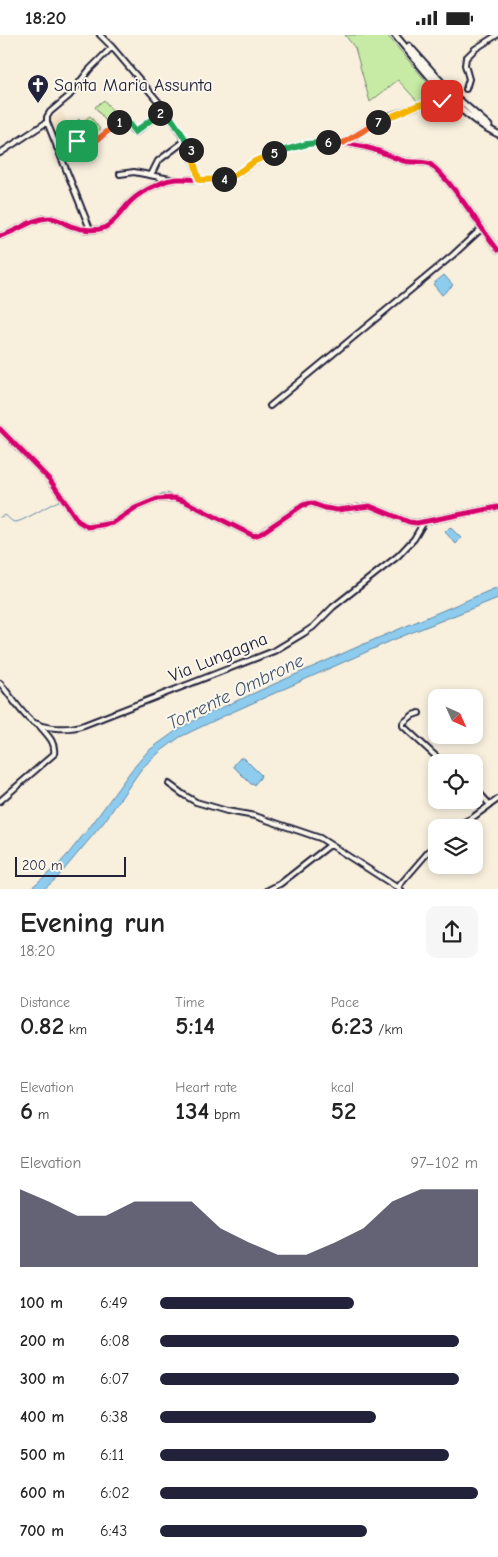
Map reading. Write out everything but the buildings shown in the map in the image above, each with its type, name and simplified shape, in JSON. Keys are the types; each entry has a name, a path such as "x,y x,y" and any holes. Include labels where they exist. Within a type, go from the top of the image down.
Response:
{"main road":[{"path":"397,35 437,85 498,133"},
{"path":"397,35 451,97"}],"street":[{"path":"100,35 165,109 186,140 199,180"},
{"path":"466,89 469,79 464,65 466,58 475,49 497,35"},
{"path":"90,229 47,122 47,117 50,112 69,96 89,70 112,47"},
{"path":"431,101 436,93 437,85"},
{"path":"343,143 380,120 418,105 451,97"},
{"path":"418,105 451,97"},
{"path":"57,148 74,138 81,148 86,149 123,119 136,132 165,109"},
{"path":"0,153 47,122"},
{"path":"151,175 159,160 186,140"},
{"path":"120,174 132,172 172,179 221,179 231,177 264,157 307,144 328,141 373,149 405,161 430,164 453,189 498,250"},
{"path":"154,168 161,177"},
{"path":"0,236 38,220 48,218 58,219 74,228 99,229 109,225 139,195 172,179"},
{"path":"270,406 482,229"},
{"path":"0,429 50,480 78,521 88,527 113,523 142,505 164,498 184,501 254,536 260,534 301,506 309,503 336,510 370,506 417,523 498,507"},
{"name":"Via Lungagna","path":"38,724 66,729 80,727 274,651 313,627 333,607 398,556 414,539 424,522"},
{"path":"0,683 28,718 38,724 53,741 55,747 54,754 0,801"},
{"path":"419,713 407,719 403,726 433,754"},
{"path":"168,784 196,802 264,819 316,836 399,888 428,853"},
{"path":"483,797 490,805"},
{"path":"470,819 498,799"},
{"path":"268,889 283,881 330,845"}],"shaded area":[{"path":"62,111 66,120 52,130 49,120"}],"green space":[{"path":"345,35 387,35 432,88 432,95 418,102 398,80 370,102 355,48"},
{"path":"104,100 117,117 108,124 95,107"},
{"path":"90,116 102,132 94,137 83,121"},
{"path":"79,119 94,138 85,146 70,127"}],"water":[{"path":"444,275 453,285 442,295 433,284"},
{"path":"450,527 461,538 456,544 445,532"},
{"path":"498,587 498,598 393,640 180,737 142,768 104,822 57,878 44,889 30,889 68,854 148,751 180,728 364,644"},
{"path":"240,758 244,758 261,775 254,785 234,767"}],"waterway":[{"path":"133,506 164,493"},
{"path":"167,493 180,498"},
{"path":"0,517 5,515 14,522 18,521 61,500"},
{"path":"77,517 91,525"}],"cycle path":[{"path":"0,236 37,220 49,218 81,229 93,230 104,228 115,220 136,196 151,187 175,179 217,180 226,178 237,174 263,157 282,150 308,144 332,142 372,149 404,161 430,164 457,193 498,250"},
{"path":"0,429 50,480 78,521 88,527 113,523 135,508 157,499 174,498 184,501 254,536 260,534 303,505 311,503 337,510 370,506 409,522 417,523 498,507"}],"place":[{"name":"Santa Maria Assunta","path":"38,104"}],"route":[{"path":"77,141 81,148 86,149 123,119 136,132 165,109 186,140 199,180 226,179 255,161 269,155 307,144 328,141 343,143 384,119 418,105 442,101"}],"water label":[{"name":"Torrente Ombrone","path":"235,691"}]}
